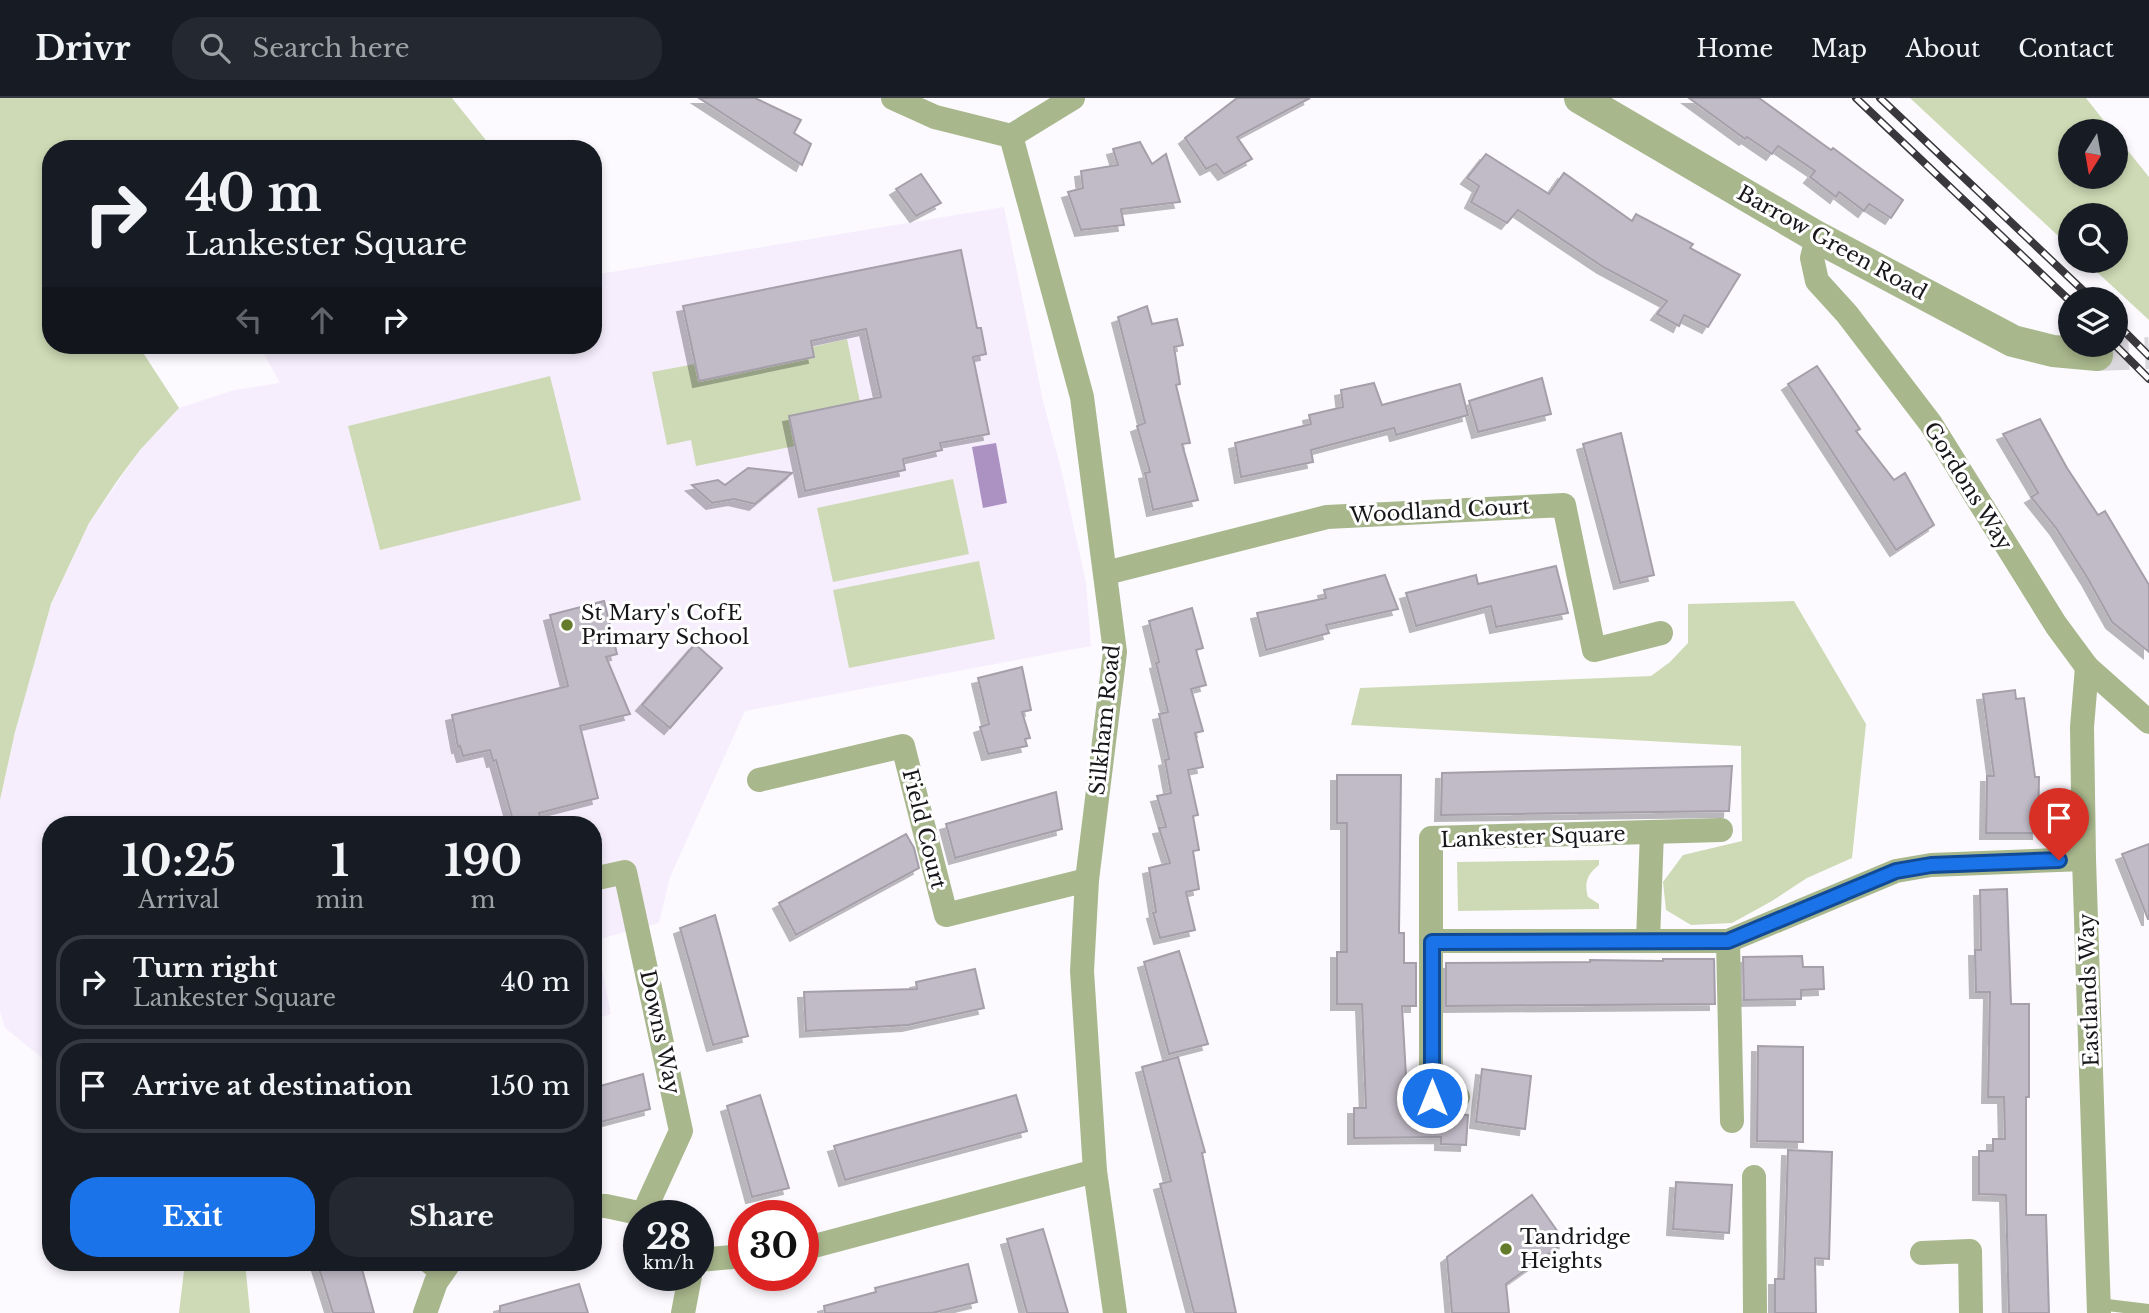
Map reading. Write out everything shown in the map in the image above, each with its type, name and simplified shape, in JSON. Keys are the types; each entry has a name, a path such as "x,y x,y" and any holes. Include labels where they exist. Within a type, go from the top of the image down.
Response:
{"street":[{"path":"893,98 934,117 1011,136 1073,98"},
{"name":"Barrow Green Road","path":"1580,98 1817,237 2013,341 2058,351"},
{"name":"Silkham Road","path":"1011,136 1082,397 1115,652 1087,880 1082,971 1095,1171 1115,1313"},
{"name":"Gordons Way","path":"1817,237 1811,257 1817,281 1847,314 1931,424 2056,625 2087,667 2149,722"},
{"name":"Woodland Court","path":"1106,573 1327,517 1564,505 1594,650 1661,633"},
{"name":"Eastlands Way","path":"2087,667 2082,727 2084,859 2099,1308"},
{"name":"Field Court","path":"759,780 903,746 946,915 1087,880"},
{"name":"Lankester Square","path":"1458,1097 1432,1098 1431,838 1721,831"},
{"name":"Lankester Square","path":"1648,940 1651,832"},
{"path":"1432,942 1728,941 1896,871 1931,865 2084,859"},
{"name":"Downs Way","path":"602,877 625,873 681,1131 651,1200"},
{"path":"1728,941 1732,1121"},
{"path":"819,1245 1095,1171"},
{"path":"1754,1177 1755,1313"},
{"path":"602,1206 623,1210"},
{"path":"1922,1253 1970,1251 1971,1313"},
{"path":"425,1313 436,1271"},
{"path":"683,1313 687,1291"}],"lane":[{"path":"2099,1308 2149,1310"}],"shaded area":[{"name":"St Mary's CofE Primary School","path":"1004,207 1043,401 1086,582 1091,646 745,711 670,877 659,923 602,938 602,816 42,816 42,1058 5,1028 0,1012 0,800 15,732 51,605 89,523 140,450 179,408 234,390 280,383 264,354 602,354 602,274"},
{"path":"996,443 1007,503 983,508 972,447"},
{"name":"St Mary's CofE Primary School","path":"602,970 611,1014 602,1017"}],"green space":[{"path":"0,98 452,98 486,140 42,140 42,354 144,354 179,408 140,450 89,523 51,604 15,732 0,800"},
{"path":"1910,98 2086,98 2103,119 2058,119 2058,189 2128,189 2128,151 2149,177 2149,320 2128,301 2128,287 2113,287 2098,273 2128,273 2128,203 2058,203 2058,236"},
{"path":"847,339 860,402 789,416 795,446 696,466 691,440 667,445 652,372 695,364 699,381 814,357 812,347"},
{"path":"550,376 581,500 380,550 348,426"},
{"path":"953,479 969,554 833,582 817,508"},
{"path":"979,561 995,639 849,668 833,590"},
{"path":"1794,601 1866,724 1852,858 1807,878 1732,923 1691,925 1666,910 1663,882 1683,855 1742,841 1741,746 1351,725 1360,688 1651,676 1670,662 1688,643 1688,604"},
{"path":"1599,860 1599,865 1589,875 1586,887 1588,897 1599,904 1599,909 1458,911 1457,862"},
{"path":"184,1271 246,1271 250,1313 179,1313"}],"building":[{"path":"699,98 755,98 801,120 794,133 811,144 802,165"},
{"path":"1237,98 1310,98 1237,137 1252,159 1224,174 1216,164 1206,169 1185,138"},
{"path":"1689,98 1759,98 1903,200 1891,218 1869,204 1864,211 1839,192 1836,197 1810,177 1815,171 1778,146 1772,154 1747,137 1745,139"},
{"path":"1140,142 1152,164 1166,154 1180,202 1121,209 1124,225 1081,230 1068,192 1083,188 1081,171 1118,165 1113,149"},
{"path":"1486,154 1549,194 1564,173 1632,221 1636,214 1693,244 1690,248 1740,275 1708,327 1684,315 1679,326 1657,314 1667,301 1603,267 1518,210 1507,223 1471,202 1479,186 1467,178"},
{"path":"921,174 941,203 916,216 896,189"},
{"path":"961,250 977,328 981,328 986,354 973,357 989,434 940,443 942,450 903,459 905,470 805,491 789,416 881,397 866,329 811,341 814,357 699,381 683,306"},
{"path":"1147,306 1152,324 1177,319 1183,345 1174,347 1180,384 1176,385 1190,443 1182,444 1198,500 1153,510 1145,473 1150,472 1137,426 1145,423 1118,317"},
{"path":"1817,366 1860,429 1856,431 1894,480 1905,473 1934,525 1896,550 1788,384"},
{"path":"1542,378 1551,414 1478,432 1469,401"},
{"path":"1374,383 1382,405 1460,384 1468,415 1396,435 1394,428 1311,450 1313,462 1241,477 1235,443 1311,424 1309,415 1343,407 1341,390"},
{"path":"2040,419 2067,468 2098,515 2105,511 2149,585 2149,652 2112,622 2056,528 2031,497 2038,493 2003,434"},
{"path":"1621,433 1654,575 1620,583 1583,444"},
{"path":"748,468 792,473 755,504 734,499 712,503 692,485 718,480 725,485"},
{"path":"1556,566 1568,613 1496,627 1491,606 1416,626 1406,593 1476,575 1478,584"},
{"path":"1385,575 1398,609 1326,625 1329,633 1266,650 1257,613 1326,598 1324,590"},
{"path":"604,601 617,654 606,657 630,714 580,726 598,798 539,813 540,816 512,816 496,760 493,761 490,750 463,756 460,746 458,747 452,715 568,686 550,615"},
{"path":"1192,608 1203,648 1196,650 1206,685 1191,689 1203,731 1195,733 1203,767 1188,770 1198,815 1193,816 1199,850 1193,851 1199,889 1186,892 1195,930 1160,938 1153,913 1156,912 1149,868 1170,863 1159,828 1166,827 1157,796 1171,793 1165,760 1169,759 1159,714 1168,712 1149,621"},
{"path":"695,644 722,668 670,728 642,705"},
{"path":"1022,667 1031,710 1022,712 1030,738 1025,739 1027,746 988,754 980,727 989,724 978,678"},
{"path":"2015,690 2016,699 2024,698 2035,777 2039,777 2038,833 1986,833 1987,776 1994,776 1983,694"},
{"path":"1732,766 1729,811 1441,815 1442,773"},
{"path":"1337,775 1401,775 1399,933 1404,933 1404,963 1416,963 1416,1006 1402,1006 1408,1111 1468,1115 1466,1145 1441,1144 1441,1137 1354,1138 1354,1108 1366,1108 1362,1004 1337,1004 1337,952 1347,952 1347,823 1337,823"},
{"path":"1056,792 1062,829 955,858 946,824"},
{"path":"906,834 914,848 919,868 796,935 779,903"},
{"path":"2149,844 2149,919 2148,919 2122,854"},
{"path":"2007,889 2011,1004 2029,1004 2026,1215 2046,1215 2049,1313 2009,1313 2006,1195 1979,1194 1979,1151 1993,1151 1993,1139 2005,1139 2004,1097 1988,1097 1990,992 1976,992 1975,950 1981,950 1980,890"},
{"path":"715,915 748,1036 713,1045 680,928"},
{"path":"1179,951 1208,1044 1169,1054 1144,962"},
{"path":"1802,956 1803,967 1823,967 1824,989 1801,990 1801,999 1744,1000 1743,957"},
{"path":"1714,959 1715,1004 1446,1006 1446,963"},
{"path":"975,969 984,1008 908,1025 806,1031 804,992 917,989 916,982"},
{"path":"1758,1046 1803,1047 1803,1142 1757,1141"},
{"path":"1178,1057 1205,1152 1202,1153 1236,1313 1194,1313 1160,1184 1171,1181 1142,1067"},
{"path":"1482,1069 1531,1076 1525,1129 1476,1122"},
{"path":"643,1074 650,1109 602,1122 602,1085"},
{"path":"760,1095 789,1188 752,1197 727,1106"},
{"path":"1016,1095 1027,1131 845,1180 834,1146"},
{"path":"1788,1150 1832,1152 1829,1259 1815,1258 1816,1313 1775,1313 1775,1279 1784,1279"},
{"path":"1676,1182 1732,1185 1729,1233 1673,1229"},
{"name":"Tandridge Heights","path":"1532,1195 1565,1242 1506,1284 1509,1313 1452,1313 1447,1257"},
{"path":"1043,1229 1068,1313 1027,1313 1007,1239"},
{"path":"968,1264 977,1302 932,1313 825,1313 824,1306 876,1292 875,1288"},
{"path":"320,1271 362,1271 374,1313 333,1313"},
{"path":"579,1284 588,1313 500,1313 500,1306"}],"tunnel":[{"path":"2128,354 2149,353"}],"railway":[{"path":"1856,98 2058,290"},
{"path":"1880,98 2079,287"},
{"path":"2128,335 2149,356"},
{"path":"2127,357 2149,379"}],"place":[{"name":"St Mary's CofE Primary School","path":"567,625"},
{"name":"Tandridge Heights","path":"1506,1249"}],"route":[{"path":"1432,1098 1432,942 1728,941 1896,871 1931,865 2059,860"}]}
